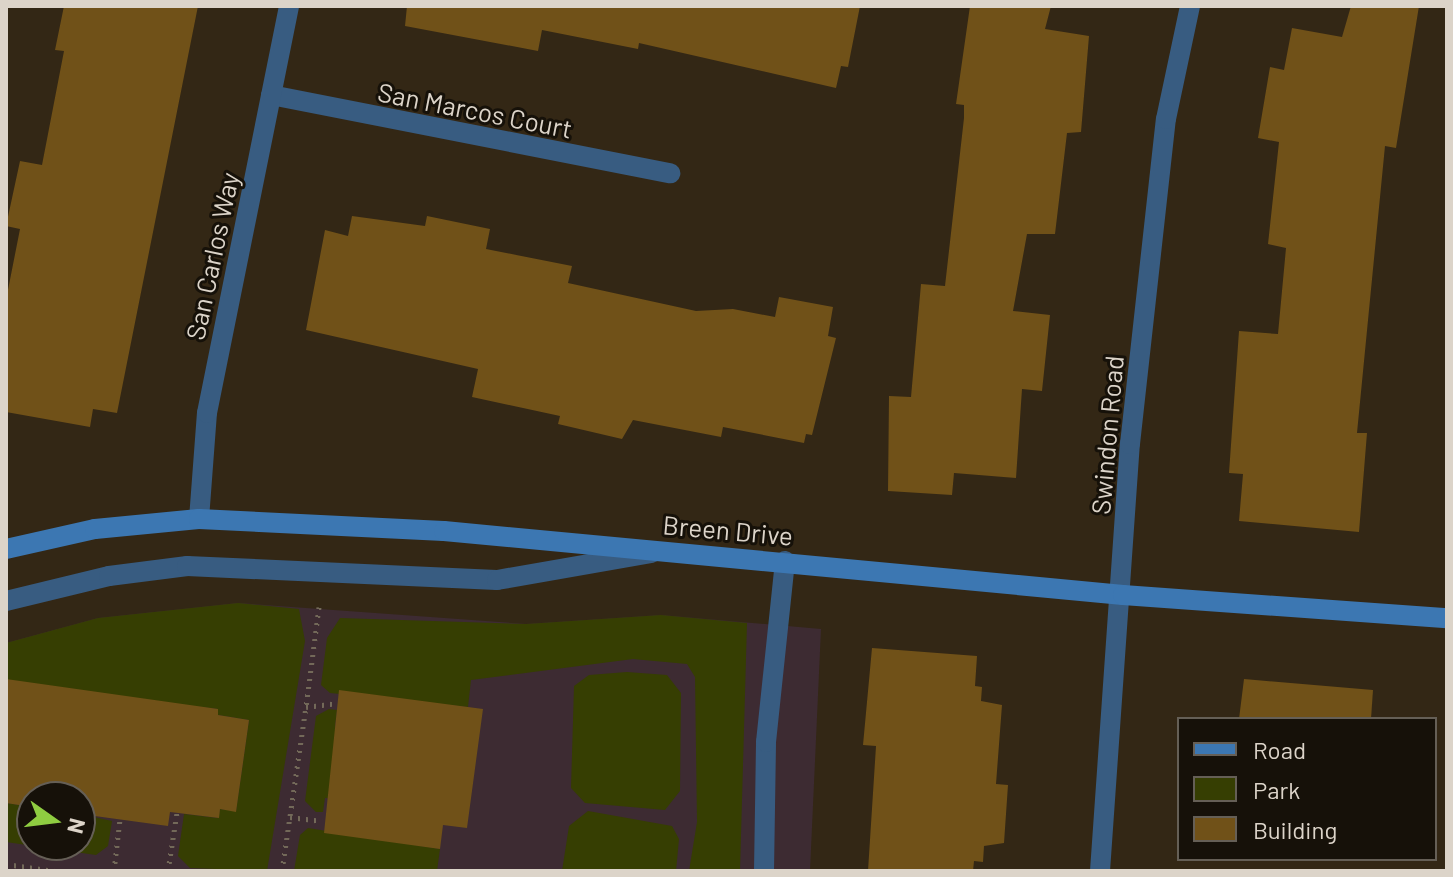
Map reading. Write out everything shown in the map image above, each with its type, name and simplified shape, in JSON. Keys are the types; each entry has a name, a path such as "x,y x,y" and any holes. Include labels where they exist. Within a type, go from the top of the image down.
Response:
{"street":[{"name":"San Carlos Way","path":"199,519 207,413 289,6"},
{"name":"Swindon Road","path":"1100,871 1123,595 1130,444 1164,134 1190,6"},
{"name":"San Marcos Court","path":"271,95 670,173"},
{"name":"Breen Drive","path":"6,549 95,529 199,519 666,551 1123,595 1447,618"},
{"path":"6,601 109,576 187,566 497,580 666,551"},
{"path":"764,871 766,742 785,561"}],"path":[{"path":"282,871 321,598"},
{"path":"306,707 338,703"},
{"path":"168,871 177,813"},
{"path":"290,817 322,821"},
{"path":"114,871 120,819"},
{"path":"6,864 55,871"}],"shaded area":[{"path":"238,603 526,624 661,615 821,629 810,871 6,871 6,643 98,618"}],"green space":[{"path":"238,603 299,609 305,641 267,871 190,868 178,856 184,814 218,818 220,809 236,811 249,720 218,715 218,709 6,684 6,643 98,618"},
{"path":"661,615 747,623 740,871 689,871 697,822 695,677 687,664 633,659 471,680 468,707 330,693 321,685 327,638 340,618 526,624"},
{"path":"627,672 667,675 681,693 680,791 665,810 585,803 571,788 574,686 589,675"},
{"path":"329,709 337,710 335,727 346,729 337,799 325,798 323,812 316,812 305,801 316,716"},
{"path":"6,803 16,805 16,843 6,842"},
{"path":"588,811 672,826 679,839 676,871 562,871 569,826"},
{"path":"96,818 112,821 108,846 96,855"},
{"path":"308,828 440,849 437,871 294,871 300,835"}],"building":[{"path":"64,6 198,6 117,413 93,409 90,427 6,412 6,300 20,229 6,226 20,161 42,165 64,51 55,50"},
{"path":"407,6 860,6 848,67 841,66 836,88 639,43 638,49 542,30 538,51 405,26"},
{"path":"970,6 1051,6 1045,29 1089,36 1081,132 1067,133 1055,234 1027,234 1013,311 1050,315 1042,391 1022,389 1016,478 954,473 952,495 888,491 889,396 911,397 921,284 945,286 964,118 964,105 956,104"},
{"path":"1351,6 1419,6 1396,148 1385,146 1357,433 1367,433 1359,532 1239,521 1243,474 1229,473 1239,331 1278,334 1286,248 1268,244 1279,142 1258,138 1270,67 1284,70 1292,28 1342,37"},
{"path":"352,216 425,226 427,216 490,229 486,249 572,266 568,283 696,311 733,309 775,317 779,297 833,307 828,336 836,338 812,435 806,434 804,443 723,427 721,437 633,420 622,439 558,424 560,416 472,397 478,369 306,330 325,230 348,236"},
{"path":"872,648 977,656 975,686 982,687 981,701 1002,705 996,784 1008,785 1004,843 984,846 983,862 974,861 973,871 868,871 876,746 863,745"},
{"path":"6,679 218,709 218,715 249,720 236,812 220,809 219,818 170,812 168,826 96,816 96,781 16,781 16,805 6,803"},
{"path":"1244,679 1373,690 1371,717 1239,717"},
{"path":"339,690 483,709 467,828 443,825 440,849 324,833"}]}
